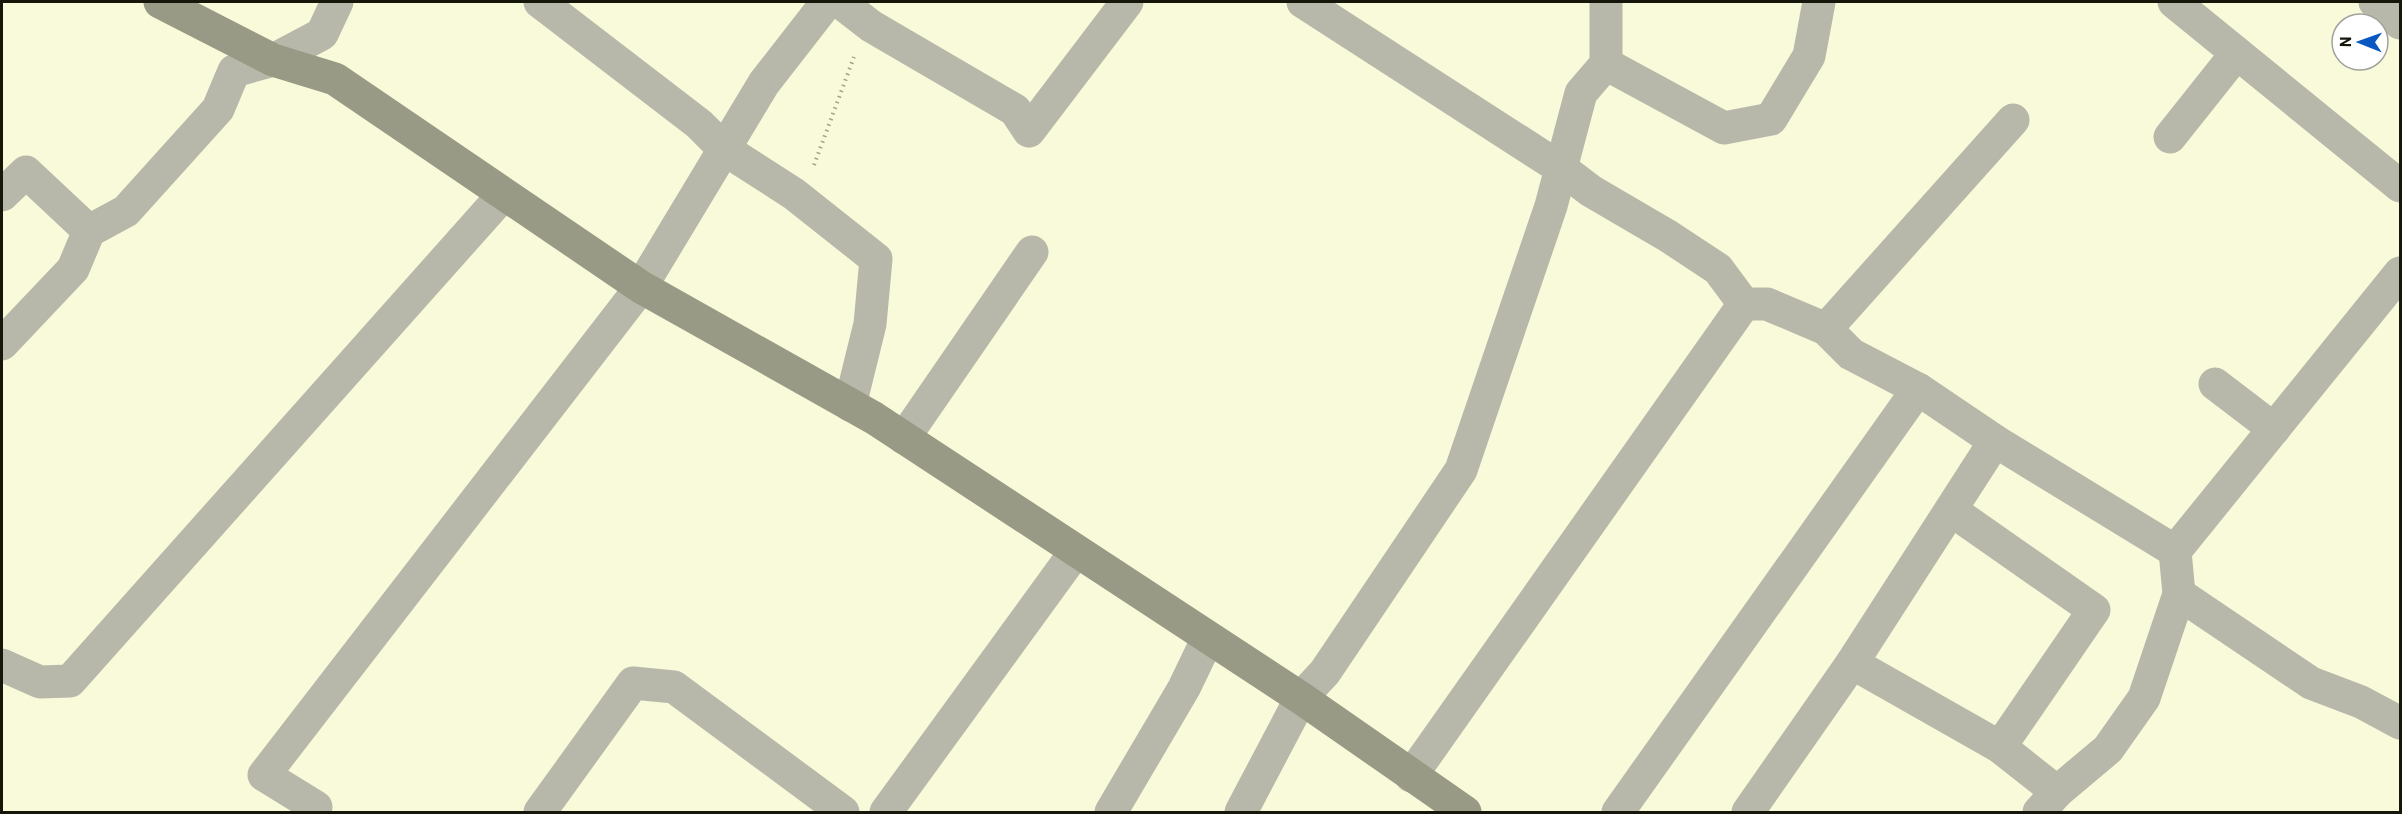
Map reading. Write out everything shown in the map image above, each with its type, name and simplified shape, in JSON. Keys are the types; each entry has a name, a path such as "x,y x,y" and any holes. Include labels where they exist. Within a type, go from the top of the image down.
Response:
{"street":[{"path":"160,2 273,60 335,79 641,287 904,438 1301,698 1465,813"},
{"path":"2,344 73,269 89,231 126,211 218,109 234,70 273,60 322,34 337,2"},
{"path":"542,2 699,124 724,149 794,194 876,259 870,324 850,405"},
{"path":"316,807 264,775 641,287 764,83 827,2"},
{"path":"840,2 871,26 1015,110 1029,131 1127,2"},
{"path":"1304,2 1562,169 1591,191 1668,236 1718,269 1744,304"},
{"path":"1241,813 1301,698 1325,672 1461,470 1562,169 1581,93 1606,64 1606,2"},
{"path":"1606,64 1724,128 1771,119 1809,56 1819,2"},
{"path":"2174,2 2400,186"},
{"path":"2375,2 2400,23"},
{"path":"2170,137 2236,54"},
{"path":"1826,329 2013,120"},
{"path":"2,195 26,172 89,231"},
{"path":"2,665 40,682 70,681 503,195"},
{"path":"904,438 1032,252"},
{"path":"1852,663 2000,747 2048,802 2108,749 2144,698 2179,594 2175,551 2400,273"},
{"path":"1744,304 1767,304 1826,329 1851,354 1918,389 1995,441 2175,551"},
{"path":"1411,776 1744,304"},
{"path":"2215,384 2274,429"},
{"path":"1618,813 1918,389"},
{"path":"1748,813 1852,663 1995,441"},
{"path":"1951,510 2094,610 2000,747"},
{"path":"886,813 1076,551"},
{"path":"2179,594 2311,683 2361,702 2400,723"},
{"path":"1111,813 1184,688 1208,638"},
{"path":"540,813 633,683 674,687 843,813"}],"path":[{"path":"794,194 807,184 855,52 871,26"}]}
